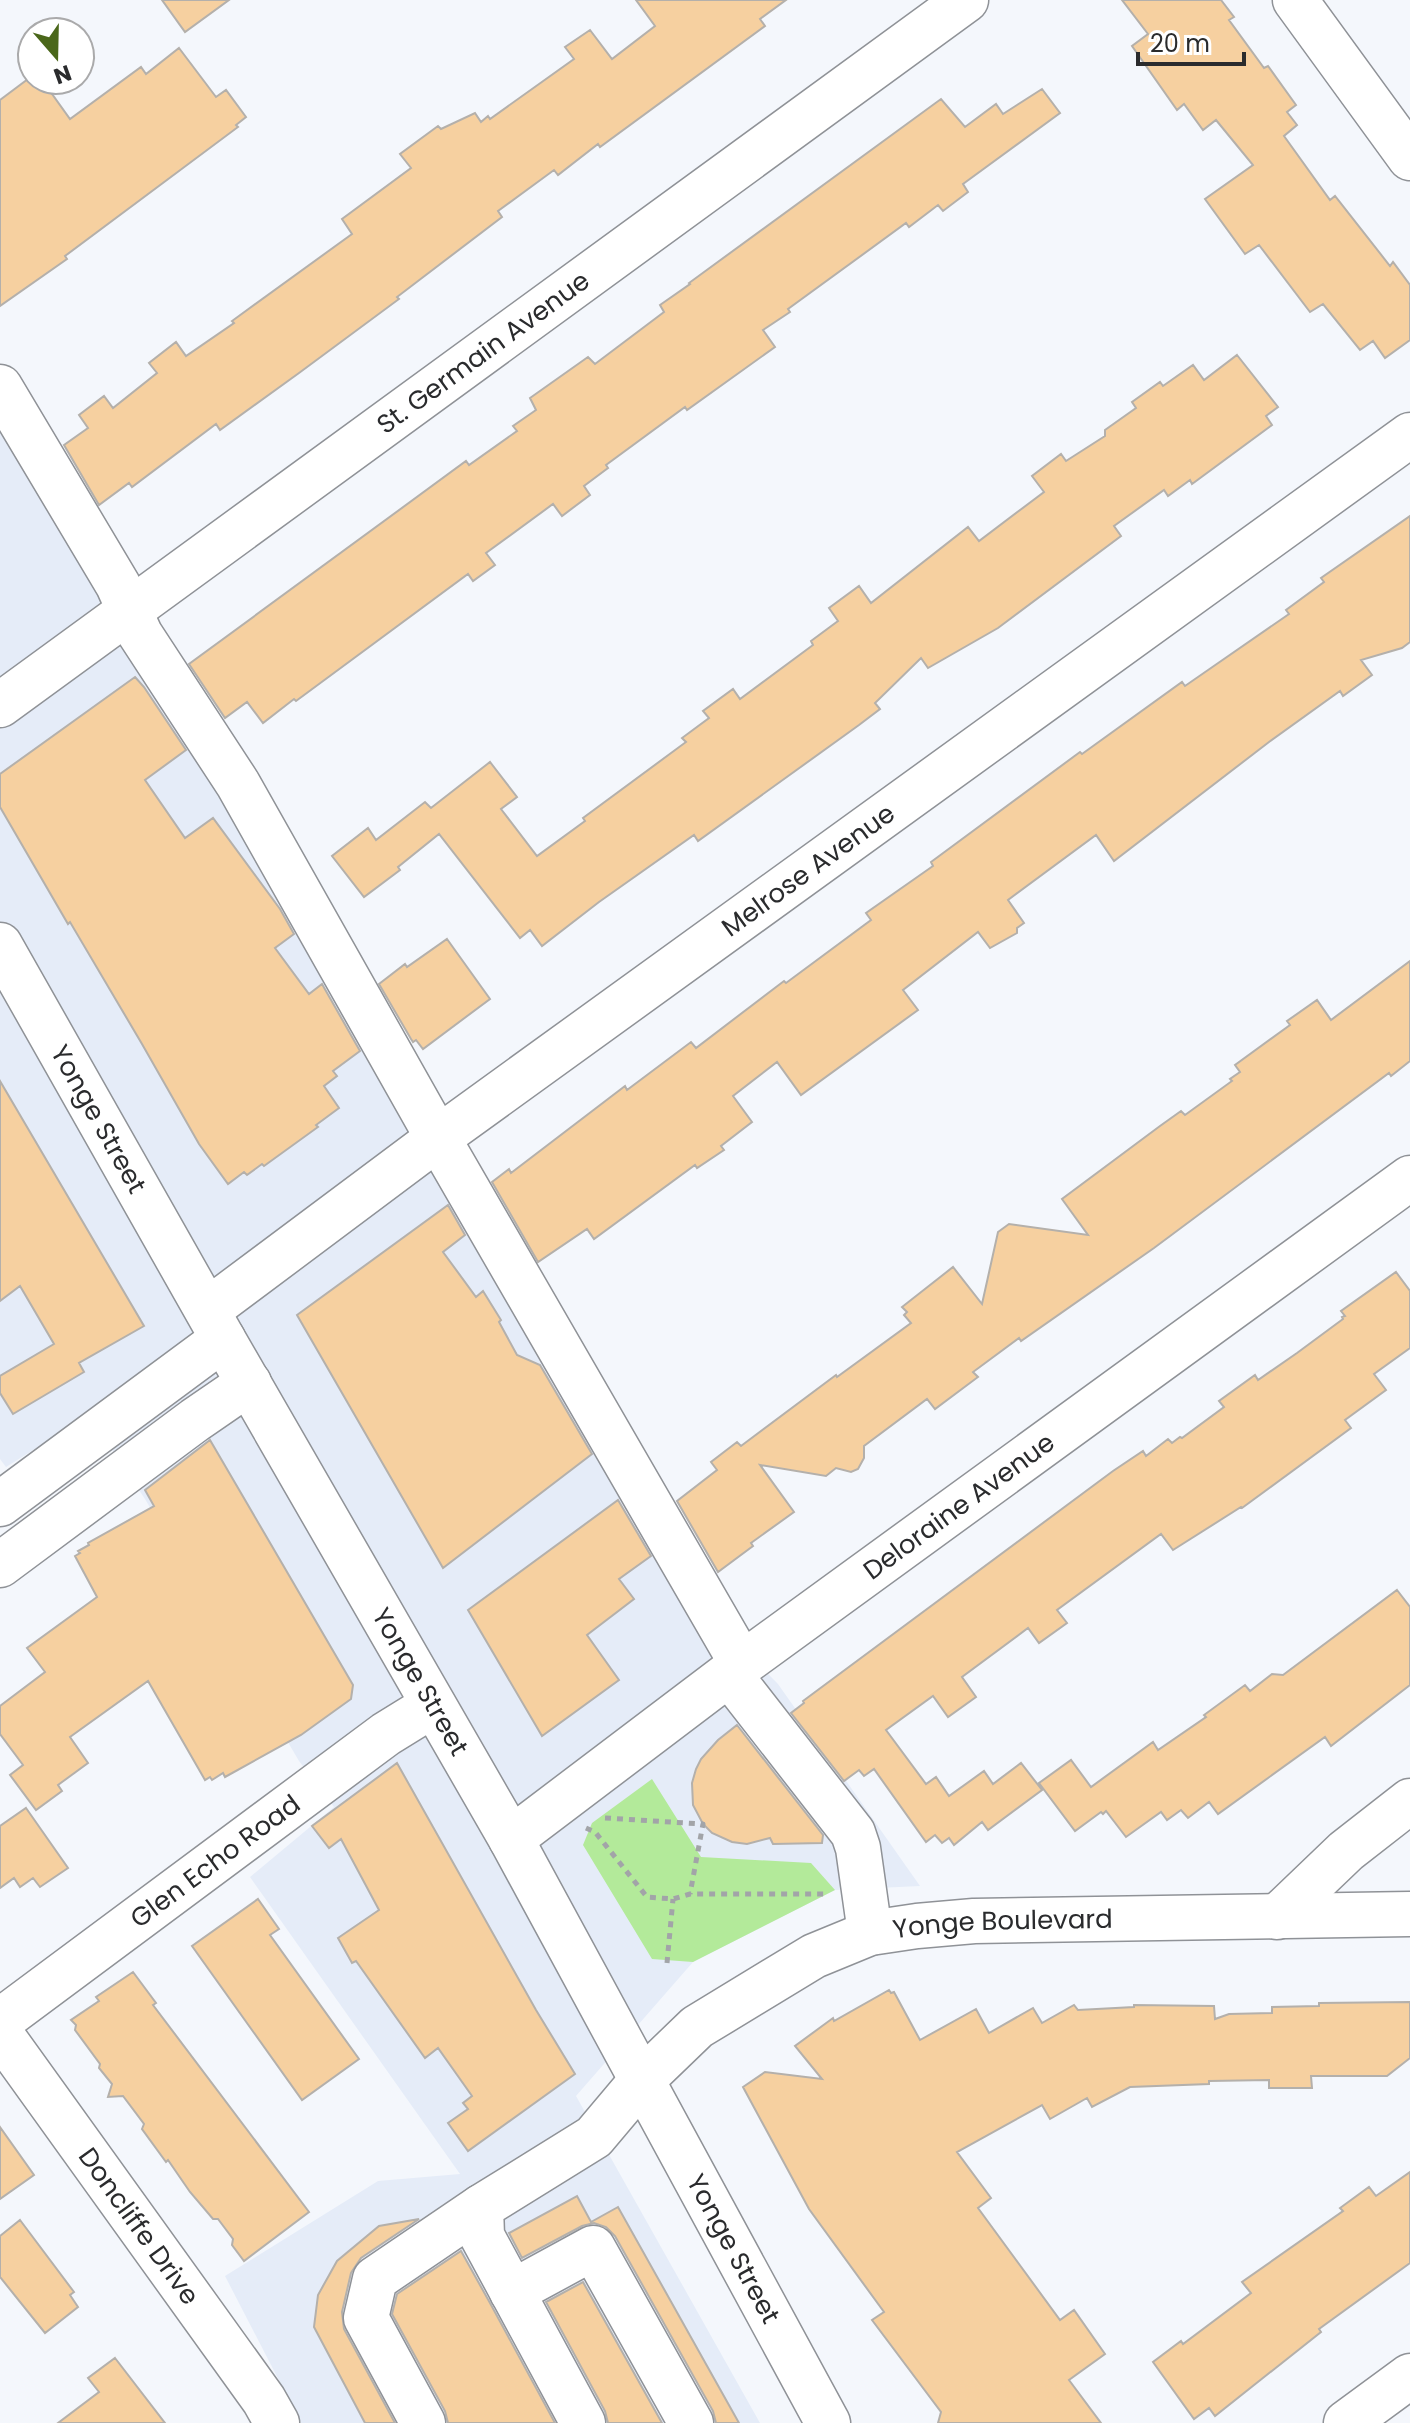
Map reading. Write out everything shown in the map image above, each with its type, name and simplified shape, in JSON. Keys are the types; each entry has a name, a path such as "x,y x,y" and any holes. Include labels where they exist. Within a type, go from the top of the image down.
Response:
{"street":[{"name":"St. Germain Avenue","path":"0,705 966,0"},
{"path":"1295,0 1410,158"},
{"path":"0,387 118,585 140,634 238,784 736,1669 853,1833 858,1848 870,1933"},
{"name":"Melrose Avenue","path":"0,1504 438,1138 1410,435"},
{"name":"Yonge Street","path":"0,945 511,1839 828,2423"},
{"name":"Deloraine Avenue","path":"511,1839 736,1669 1410,1178"},
{"path":"0,1565 249,1383"},
{"name":"Glen Echo Road","path":"0,2021 362,1752 433,1705"},
{"path":"1277,1917 1346,1851 1410,1801"},
{"path":"1410,1810 1407,1817 1410,1843"},
{"name":"Yonge Boulevard","path":"423,2423 366,2318 375,2279 481,2207 594,2137 642,2080 697,2027 814,1956 870,1933 974,1921 1410,1914"},
{"name":"Doncliffe Drive","path":"0,2033 277,2423"},
{"path":"481,2207 482,2236 583,2423"},
{"path":"512,2292 593,2248 691,2423"},
{"path":"1346,2423 1410,2376"}],"path":[{"path":"603,1818 703,1824 690,1894"},
{"path":"592,1822 582,1826 595,1832 647,1897 673,1899 690,1894 831,1894"},
{"path":"667,1963 673,1899"}],"shaded area":[{"path":"0,386 730,1635 778,1684 920,1886 835,1890 693,1962 576,2096 760,2423 301,2423 225,2276 378,2181 460,2174 250,1877 334,1807 299,1761 145,1499 89,1415 6,1467 0,1459"}],"green space":[{"path":"652,1779 701,1857 811,1863 835,1890 693,1962 652,1959 583,1845 592,1823"}],"building":[{"path":"162,0 229,0 185,32"},
{"path":"636,0 786,0 760,19 765,26 600,147 598,144 558,175 554,170 498,211 502,217 299,373 220,430 216,424 132,487 129,483 99,505 64,445 88,428 79,415 104,396 113,408 157,373 149,363 176,342 186,356 352,234 342,219 411,168 400,154 438,126 441,129 475,113 481,122 488,116 490,119 574,59 565,47 590,30 612,59 655,26"},
{"path":"1122,0 1221,0 1234,17 1229,20 1296,105 1287,112 1297,125 1284,136 1330,200 1335,196 1390,266 1393,262 1410,285 1410,340 1385,358 1373,341 1360,350 1323,304 1310,312 1259,245 1245,254 1205,199 1253,165 1216,120 1203,130 1184,104 1177,110 1132,46 1148,34"},
{"path":"179,48 216,97 226,90 246,117 236,125 238,127 65,256 67,259 0,306 0,100 16,88 16,96 53,96 70,119 141,67 146,74"},
{"path":"1042,89 1060,113 963,184 968,192 943,211 938,205 909,227 906,223 788,309 790,312 763,330 775,347 606,465 608,468 584,486 590,495 562,516 553,504 486,553 495,565 473,581 468,574 263,723 247,702 225,718 189,664 466,461 469,465 517,431 513,426 536,410 530,398 588,357 595,364 664,312 660,305 941,99 965,127 996,104 1003,114"},
{"path":"1237,355 1278,407 1266,416 1272,425 1192,484 1190,480 1168,496 1164,490 1114,526 1121,536 998,628 928,668 921,658 875,703 880,709 859,725 698,841 694,835 542,946 530,930 520,938 439,834 398,867 400,870 364,897 332,856 368,828 376,840 425,802 431,808 490,762 517,797 501,809 537,856 686,742 682,738 709,718 703,711 733,689 740,699 813,645 811,641 838,621 829,608 859,586 871,603 968,527 979,541 1044,492 1032,476 1061,454 1066,461 1105,436 1105,430 1136,408 1132,402 1160,382 1163,386 1193,365 1204,380"},
{"path":"1410,516 1410,642 1402,648 1361,660 1372,675 1343,696 1340,691 1269,742 1114,861 1096,835 1008,900 1024,923 1017,928 1017,933 990,948 978,932 903,990 918,1010 801,1095 777,1062 733,1096 752,1122 721,1146 724,1150 697,1168 695,1165 594,1239 587,1229 538,1262 492,1182 509,1169 511,1173 625,1086 627,1090 691,1042 696,1048 784,981 786,983 871,920 866,913 933,866 931,862 1080,752 1082,754 1182,682 1185,686 1289,614 1286,610 1324,582 1321,578"},
{"path":"135,677 186,750 145,780 185,838 213,818 280,909 294,934 275,948 309,994 322,984 360,1051 333,1071 337,1076 324,1086 339,1108 264,1166 262,1164 247,1175 244,1172 228,1184 199,1144 0,807 0,774"},
{"path":"447,939 490,999 423,1049 416,1040 413,1042 379,984"},
{"path":"1410,961 1410,1061 1391,1076 1389,1073 1154,1248 1021,1341 1019,1338 973,1372 978,1377 935,1409 927,1399 864,1446 864,1458 858,1469 851,1472 836,1468 826,1476 760,1465 794,1512 718,1572 677,1501 717,1470 711,1462 737,1442 741,1446 911,1323 902,1307 953,1267 982,1304 998,1232 1009,1224 1088,1235 1062,1199 1181,1111 1185,1115 1232,1081 1230,1079 1240,1072 1235,1065 1290,1025 1287,1021 1317,1000 1331,1020"},
{"path":"0,1081 144,1326 79,1363 84,1372 13,1414 0,1393 0,1376 54,1344 20,1286 0,1301"},
{"path":"448,1205 465,1235 443,1252 476,1297 483,1291 517,1355 540,1365 592,1454 443,1568 297,1315"},
{"path":"1396,1272 1410,1291 1410,1348 1374,1374 1386,1390 1345,1420 1351,1428 1242,1508 1173,1550 1161,1534 1057,1610 1067,1623 1039,1643 1028,1628 962,1677 976,1697 948,1717 933,1696 886,1730 926,1784 936,1777 949,1796 984,1771 993,1784 1021,1763 1042,1790 988,1830 982,1822 954,1845 949,1838 942,1843 935,1835 926,1842 874,1769 864,1776 859,1770 844,1781 791,1713 803,1701 1113,1471 1143,1451 1146,1456 1168,1439 1172,1443 1182,1438 1224,1407 1219,1401 1255,1375 1258,1380 1297,1353 1343,1319 1345,1316 1341,1311"},
{"path":"210,1440 353,1685 351,1699 301,1735 225,1777 223,1773 212,1780 210,1777 205,1780 148,1681 70,1737 88,1763 58,1785 62,1791 36,1810 10,1775 23,1765 0,1734 0,1706 45,1672 27,1648 97,1597 75,1556 80,1553 78,1551 154,1506 145,1490"},
{"path":"618,1500 651,1556 619,1579 634,1599 587,1635 619,1680 542,1736 468,1610"},
{"path":"1397,1590 1410,1607 1410,1685 1331,1746 1325,1737 1218,1814 1209,1802 1188,1818 1181,1810 1167,1820 1161,1812 1126,1837 1106,1811 1075,1831 1039,1783 1071,1760 1091,1787 1153,1742 1158,1750 1245,1685 1250,1691 1272,1674 1283,1675"},
{"path":"737,1725 823,1835 822,1843 773,1844 770,1838 747,1844 732,1842 712,1833 703,1824 693,1805 692,1783 696,1769 718,1740"},
{"path":"397,1763 575,2074 468,2151 448,2123 468,2109 463,2103 472,2096 438,2048 425,2058 356,1961 352,1963 338,1938 379,1910 341,1839 329,1848 312,1826"},
{"path":"26,1808 68,1868 40,1887 33,1878 20,1887 14,1878 0,1888 0,1826"},
{"path":"258,1899 279,1929 270,1935 359,2059 302,2100 192,1946"},
{"path":"133,1972 156,2003 153,2005 309,2212 244,2261 218,2219 213,2219 168,2160 166,2162 123,2096 108,2097 112,2084 71,2020 99,2001 96,1997"},
{"path":"889,1990 894,1992 920,2040 976,2009 989,2033 1033,2008 1042,2023 1074,2005 1078,2010 1134,2005 1214,2006 1215,2019 1229,2014 1272,2013 1272,2007 1410,2002 1410,2058 1387,2076 1311,2076 1312,2088 1269,2088 1269,2080 1130,2087 1092,2107 1087,2098 1050,2119 1042,2105 957,2152 991,2198 978,2208 1060,2320 1074,2310 1105,2354 1069,2380 1101,2423 938,2423 941,2412 872,2320 884,2312 809,2209 743,2087 765,2072 822,2079 795,2046 833,2018 834,2021"},
{"path":"0,2127 34,2175 0,2199"},
{"path":"1410,2172 1410,2263 1319,2329 1321,2332 1215,2416 1209,2408 1194,2419 1153,2362 1181,2341 1183,2344 1251,2293 1242,2282 1343,2211 1340,2208 1369,2187 1376,2196"},
{"path":"577,2196 591,2222 618,2207 739,2423 716,2423 713,2411 615,2236 606,2227 594,2223 582,2226 522,2258 509,2233"},
{"path":"419,2219 361,2258 351,2273 342,2312 344,2329 395,2423 365,2423 314,2327 318,2295 337,2261 379,2226"},
{"path":"20,2220 74,2292 70,2295 78,2307 45,2333 0,2277 0,2236"},
{"path":"461,2251 555,2423 448,2423 445,2411 392,2314 397,2294"},
{"path":"583,2282 662,2423 608,2423 605,2411 546,2302"},
{"path":"115,2358 165,2423 58,2423 99,2392 88,2378"}]}
